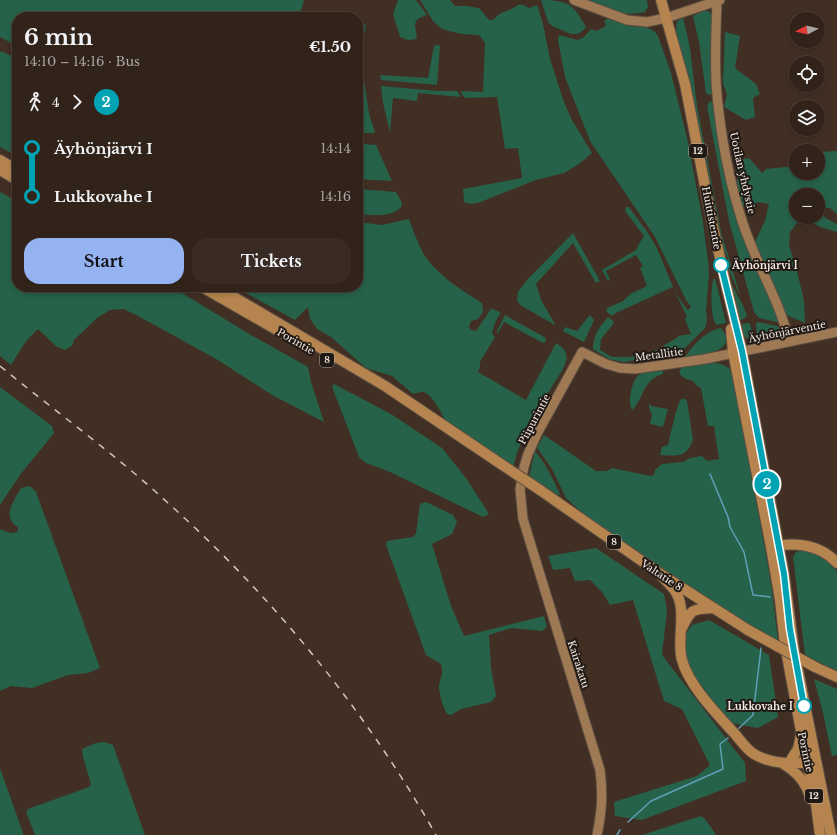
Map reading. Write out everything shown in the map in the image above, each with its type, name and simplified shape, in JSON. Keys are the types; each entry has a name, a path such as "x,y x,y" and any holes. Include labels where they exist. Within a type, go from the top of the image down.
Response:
{"highway":[{"name":"Huittistentie","path":"661,0 685,84 726,285 737,351 775,546 780,600 789,648"},
{"path":"0,160 12,167"},
{"path":"0,170 12,177"},
{"name":"Porintie","path":"211,292 452,431"},
{"name":"Porintie","path":"225,292 385,386 495,460"},
{"name":"Valtatie 8","path":"495,460 712,608 815,667 837,677"},
{"path":"775,546 794,544 808,546 828,554 837,563"},
{"path":"659,573 676,592 681,610 681,654 687,673 691,680 717,714 747,749 754,755 782,763 796,772 809,793 817,817"},
{"path":"681,629 690,613 698,609 712,608"},
{"name":"Porintie","path":"789,648 802,731 831,835"},
{"name":"Porintie","path":"789,648 814,789 820,835"},
{"path":"792,758 798,749 802,731"},
{"path":"739,739 762,752 782,757 809,760"},
{"path":"782,763 809,760"}],"main road":[{"path":"574,0 607,13 638,22 647,22 666,18 718,1"},
{"name":"Uotilan yhdystie","path":"718,1 716,46 717,94 724,152 740,215 751,247 785,326 789,341"},
{"name":"Äyhönjärventie","path":"737,351 837,332"},
{"name":"Metallitie","path":"582,352 606,364 632,369 705,359 737,351"},
{"name":"Piipurintie","path":"521,501 520,489 524,467 532,445 582,352"},
{"name":"Kairakatu","path":"521,501 527,532 600,770 603,805 597,835"}],"green space":[{"path":"0,0 304,0 300,12 12,12 12,43 0,37"},
{"path":"398,0 416,0 427,15 416,21 415,27 417,39 408,40 400,37 393,14"},
{"path":"420,0 450,0 455,6 479,8 489,20 494,19 501,13 518,5 529,8 537,5 543,24 550,59 564,102 572,120 592,153 579,164 564,173 536,180 478,203 470,204 464,202 463,189 522,178 518,148 505,149 497,97 465,98 461,93 462,91 483,92 485,43 479,35 461,34 442,29 433,21"},
{"path":"541,0 564,2 576,12 586,28 578,34 571,34 552,26 548,22"},
{"path":"587,0 647,0 648,7 645,12 630,14 608,10"},
{"path":"703,11 708,11 713,15 713,94 709,95 706,93 699,42 693,16"},
{"path":"683,17 690,48 697,106 721,232 740,295 729,270 728,259 718,236 686,71 676,31 677,22"},
{"path":"608,18 630,26 646,27 654,31 658,36 671,73 687,138 703,222 708,261 709,274 706,310 707,320 705,328 676,357 674,357 663,346 678,336 691,334 685,319 687,317 673,287 612,316 606,311 607,308 623,301 632,293 647,286 640,268 643,266 636,255 606,271 610,280 608,281 602,270 636,250 644,236 625,211 626,207 629,207 651,238 682,303 688,310 691,307 686,300 655,237 590,141 565,77 558,40 559,35 577,40 583,38 591,29 596,31 606,26 604,21"},
{"path":"363,25 366,25 363,42"},
{"path":"725,32 740,36 735,68 756,84 760,94 753,98 755,117 746,120 724,107 727,94 723,84"},
{"path":"434,46 440,46 437,85 381,80 380,75 428,78"},
{"path":"1,51 12,56 12,153 0,147"},
{"path":"363,78 369,114 375,132 364,133"},
{"path":"381,86 437,91 457,91 461,97 418,93 417,101 393,98 390,132 383,103"},
{"path":"712,101 714,103 747,245 780,321 777,322 759,318 754,312 729,221 707,106 709,102"},
{"path":"363,144 376,145 392,181 363,179"},
{"path":"837,151 837,214 830,208 825,208 825,188 789,188 789,224 796,224 790,232 789,245 804,301 805,323 786,315 754,244 765,221 769,204 757,202 750,212 741,204 736,186 740,170 738,164 743,159 749,158 762,173 766,169 789,167 789,180 825,180 825,152"},
{"path":"363,189 396,192 402,206 398,210 388,214 363,214"},
{"path":"0,192 12,198 12,292 180,292 308,367 311,382 324,422 272,395 218,360 124,309 110,310 97,318 74,340 72,346 65,350 57,347 38,329 26,341 11,365 0,356"},
{"path":"825,218 837,224 837,232 814,224 825,224"},
{"path":"409,219 422,251 427,259 441,274 482,303 483,312 478,319 471,321 469,327 471,330 476,331 491,309 501,313 496,320 492,333 495,337 480,362 478,372 526,400 556,343 565,351 567,357 563,369 527,429 513,468 445,420 436,404 426,393 422,392 413,394 392,376 366,368 331,337 317,329 310,319 308,307 295,320 244,292 363,292 363,223 382,225"},
{"path":"573,233 600,281 596,283 573,243 536,284 541,300 555,325 520,305 517,300 518,292 527,280"},
{"path":"728,277 747,315 744,319 737,320"},
{"path":"715,278 726,323 716,325 714,321 712,303 712,285"},
{"path":"505,315 546,338 545,342 543,343 504,322 497,334"},
{"path":"590,315 594,320 584,342 563,331 565,327 577,331"},
{"path":"608,317 614,323 601,339 600,350 612,357 630,357 657,350 659,353 658,356 624,362 609,359 593,349 597,332"},
{"path":"758,322 777,326 779,328 779,334 776,336 759,338 756,323"},
{"path":"750,324 754,339 748,338 744,335 738,325"},
{"path":"721,328 726,338 725,344 722,347 706,354 690,358 685,357 701,339 716,329"},
{"path":"716,363 729,368 733,379 767,560 778,641 714,604 643,558 587,517 566,498 552,469 537,448 544,435 596,471 607,471 612,468 651,476 654,475 655,470 662,464 683,462 690,458 702,456 707,461 719,459 714,426 708,426 701,388 693,381 681,376 680,373 681,368 685,365"},
{"path":"663,371 663,374 650,381 638,403 632,410 630,397 637,376 644,372"},
{"path":"334,384 391,414 442,448 466,478 489,514 483,517 390,472 366,463 359,457 332,387"},
{"path":"0,387 52,426 54,433 20,475 0,505"},
{"path":"682,399 687,401 693,440 687,450 680,455 660,455 662,447 668,445 675,415 680,400"},
{"path":"649,403 651,406 668,409 663,427 650,424 652,415 649,408"},
{"path":"535,451 549,472 560,494 559,495 553,493 529,477"},
{"path":"30,486 36,492 100,668 88,673 68,675 32,688 11,686 0,691 0,529 12,533 18,531 18,527 10,519 10,509 21,488"},
{"path":"426,502 453,515 457,522 452,534 432,544 451,606 464,636 544,616 547,627 542,631 512,628 489,635 491,668 496,696 491,702 461,709 451,715 447,714 440,693 439,686 442,674 441,664 426,655 386,545 387,541 413,537 416,533 420,504"},
{"path":"596,548 664,594 667,610 662,655 745,763 746,781 642,820 615,816 614,802 697,776 710,765 682,709 664,701 633,600 610,605 602,592 590,580 575,581 570,568 553,570 548,556"},
{"path":"804,550 819,555 827,560 837,571 837,671 805,655 793,557 796,552"},
{"path":"709,620 769,655 778,717 758,728 731,723 720,712 690,670 685,658 684,636 692,625"},
{"path":"814,679 837,689 837,755 832,756"},
{"path":"104,742 113,745 145,835 35,835 26,812 28,809 89,787 91,784 82,749 96,743"},
{"path":"0,768 23,833 23,835 0,835"},
{"path":"701,816 706,820 716,835 642,835"}],"waterway":[{"path":"710,474 728,517 730,527 744,552 753,595 770,597"},
{"path":"737,730 753,715 761,648"},
{"path":"628,822 651,801 723,769 720,744 728,738"},
{"path":"617,835 620,830"}],"railway":[{"path":"0,366 148,485 207,539 245,578 316,658 380,744 436,835"}],"bus line":[{"name":"2","path":"721,265 742,351 776,530 788,600 790,629 804,706"}],"place":[{"name":"Äyhönjärvi I","path":"721,265"},
{"name":"Lukkovahe I","path":"804,706"}]}
